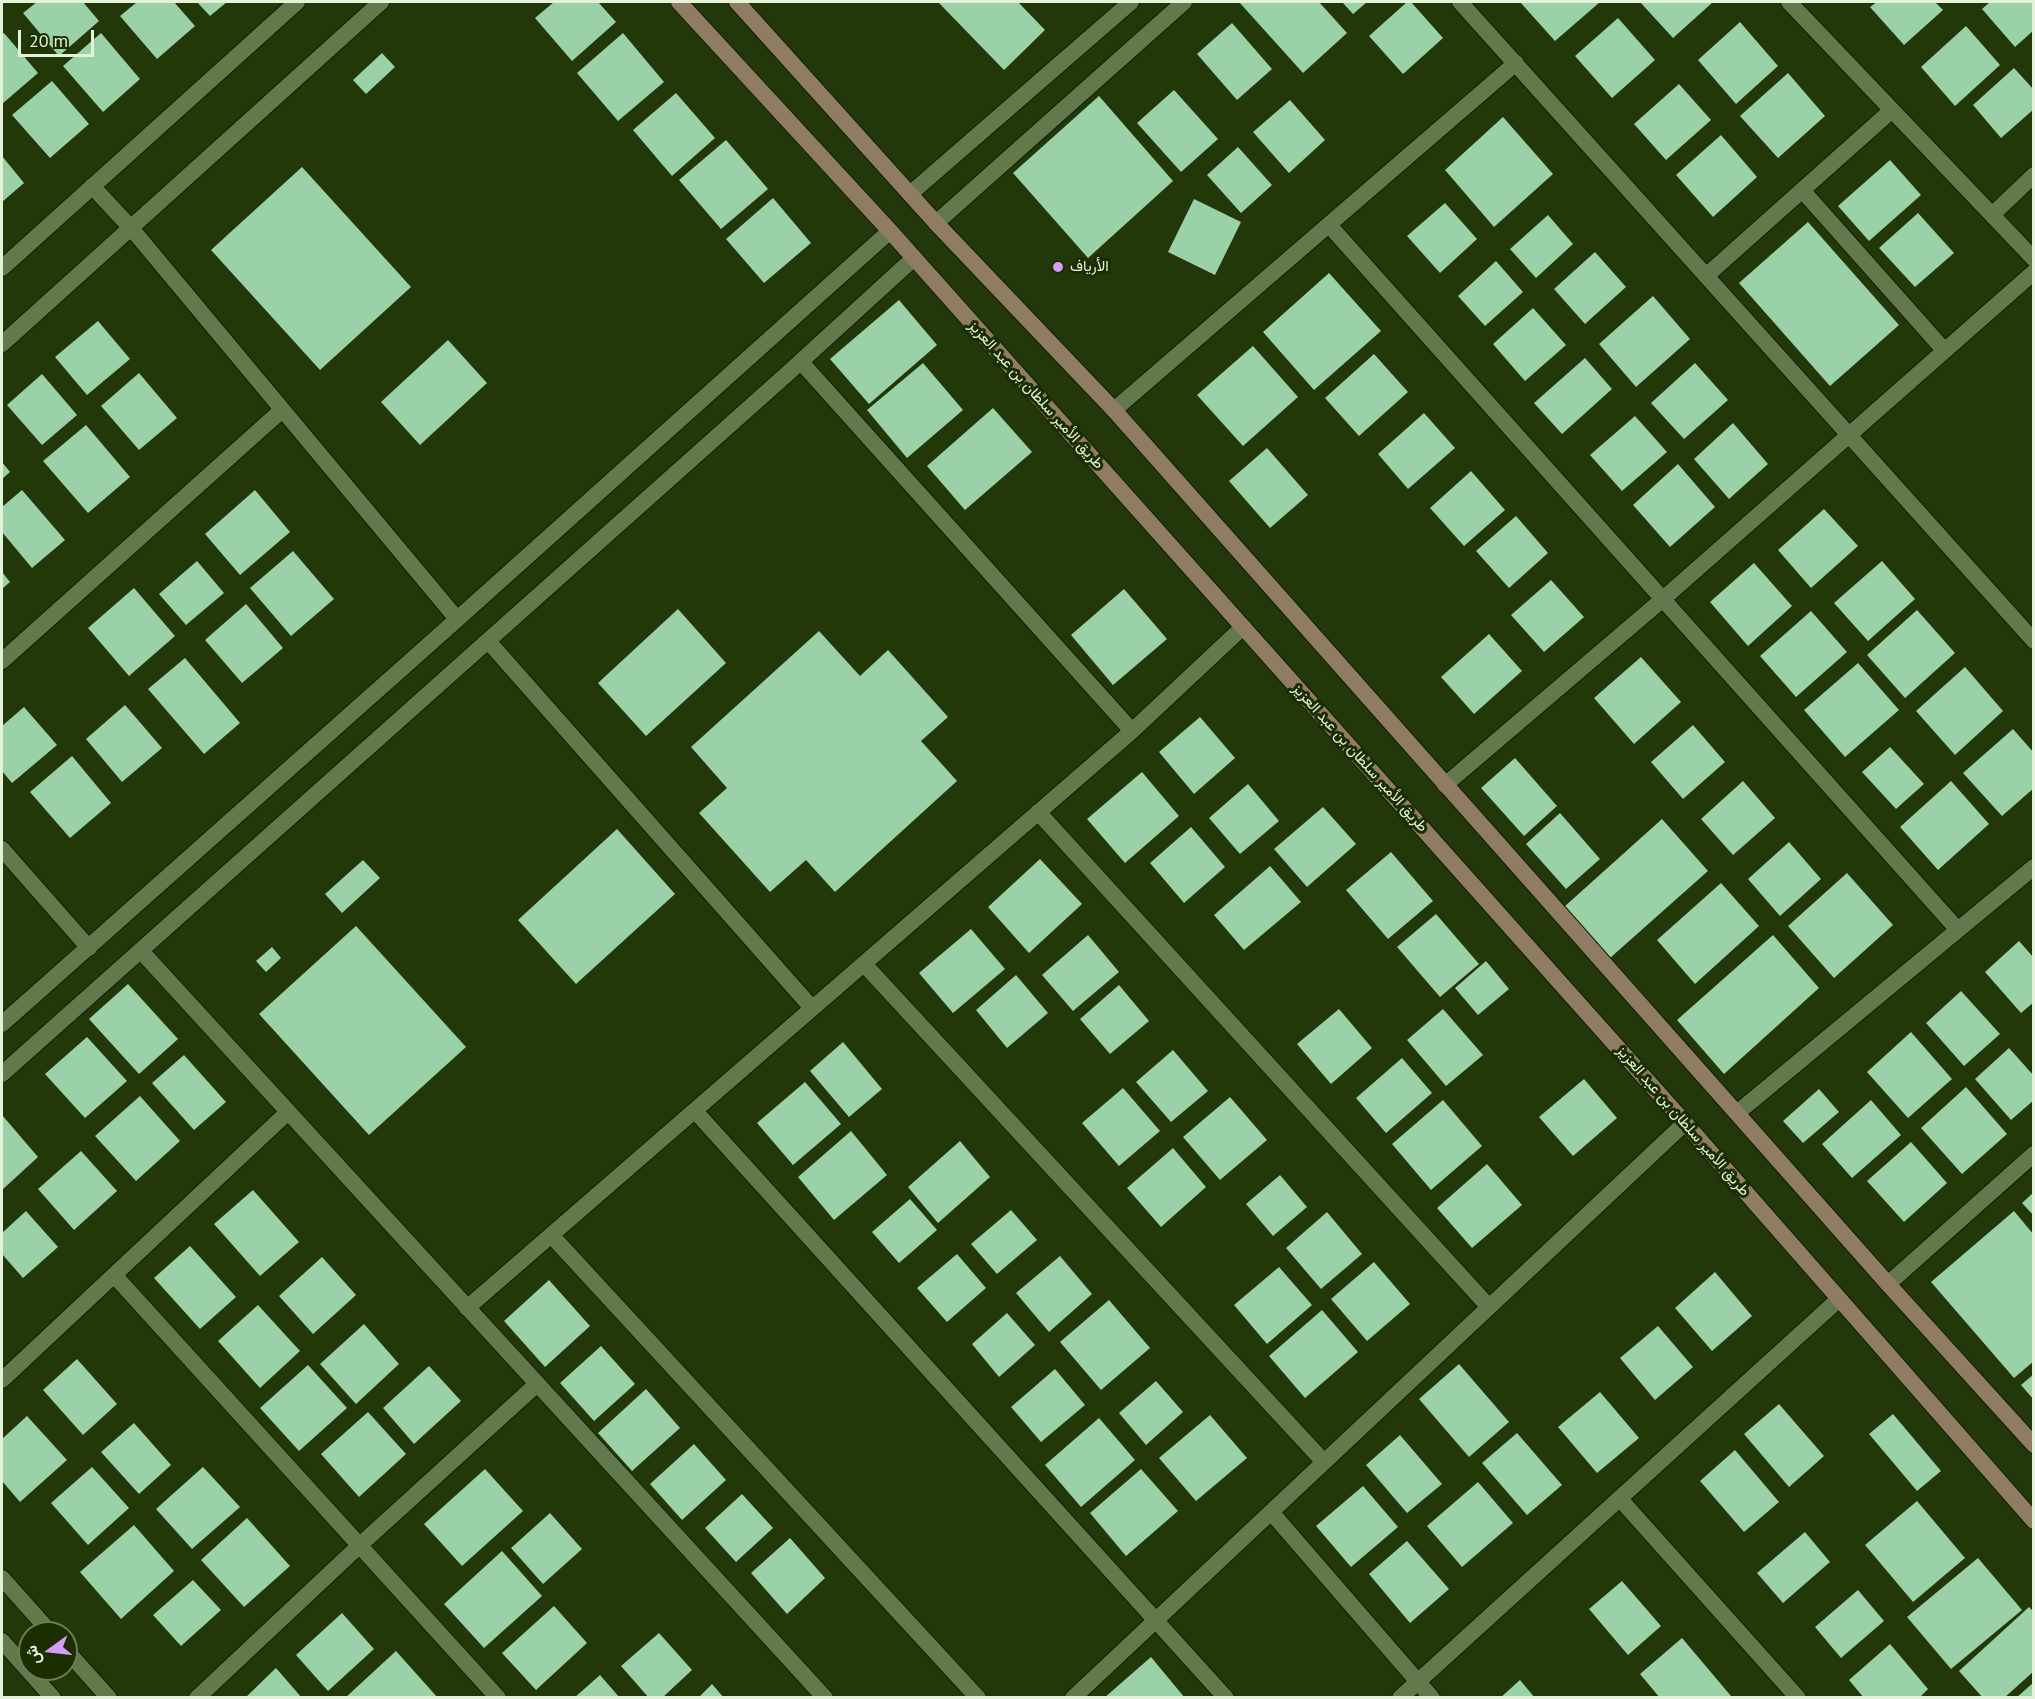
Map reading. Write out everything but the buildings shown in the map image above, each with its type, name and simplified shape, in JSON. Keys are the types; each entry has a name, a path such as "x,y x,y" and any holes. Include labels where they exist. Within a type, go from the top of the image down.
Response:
{"main road":[{"name":"طريق الأمير سلطان بن عبد العزيز","path":"679,2 890,231 1685,1123 2034,1521"},
{"path":"737,2 936,223 1114,410 1888,1284 2034,1445"}],"street":[{"path":"2,268 297,2"},
{"path":"2,344 381,2"},
{"path":"910,194 1131,2"},
{"path":"936,223 1184,2"},
{"path":"1460,2 2034,641"},
{"path":"1789,2 2034,259"},
{"path":"1114,410 1516,63"},
{"path":"1706,276 1892,110"},
{"path":"1992,215 2034,175"},
{"path":"92,186 130,228 457,619"},
{"path":"1802,190 1944,350"},
{"path":"1329,225 1958,930"},
{"path":"2,1024 890,231"},
{"path":"2,1074 801,362 914,258"},
{"path":"1445,785 1663,599 2034,272"},
{"path":"801,362 1132,731"},
{"path":"2,661 282,410"},
{"path":"467,1308 1132,731 1243,627"},
{"path":"488,641 812,1008"},
{"path":"1038,813 1489,1307"},
{"path":"2,849 89,948"},
{"path":"1737,1113 2034,867"},
{"path":"141,951 825,1698"},
{"path":"864,964 1324,1462"},
{"path":"695,1111 1226,1698"},
{"path":"2,1380 288,1112"},
{"path":"1073,1698 1685,1123"},
{"path":"1888,1284 2034,1154"},
{"path":"551,1235 978,1698"},
{"path":"114,1275 498,1698"},
{"path":"1400,1698 1839,1299"},
{"path":"197,1698 360,1545 537,1384"},
{"path":"1620,1499 1792,1695"},
{"path":"1271,1512 1432,1698"},
{"path":"2,1578 40,1621"},
{"path":"2,1641 53,1698"},
{"path":"78,1663 109,1698"}],"place":[{"name":"الأرياف","path":"1058,267"}]}
